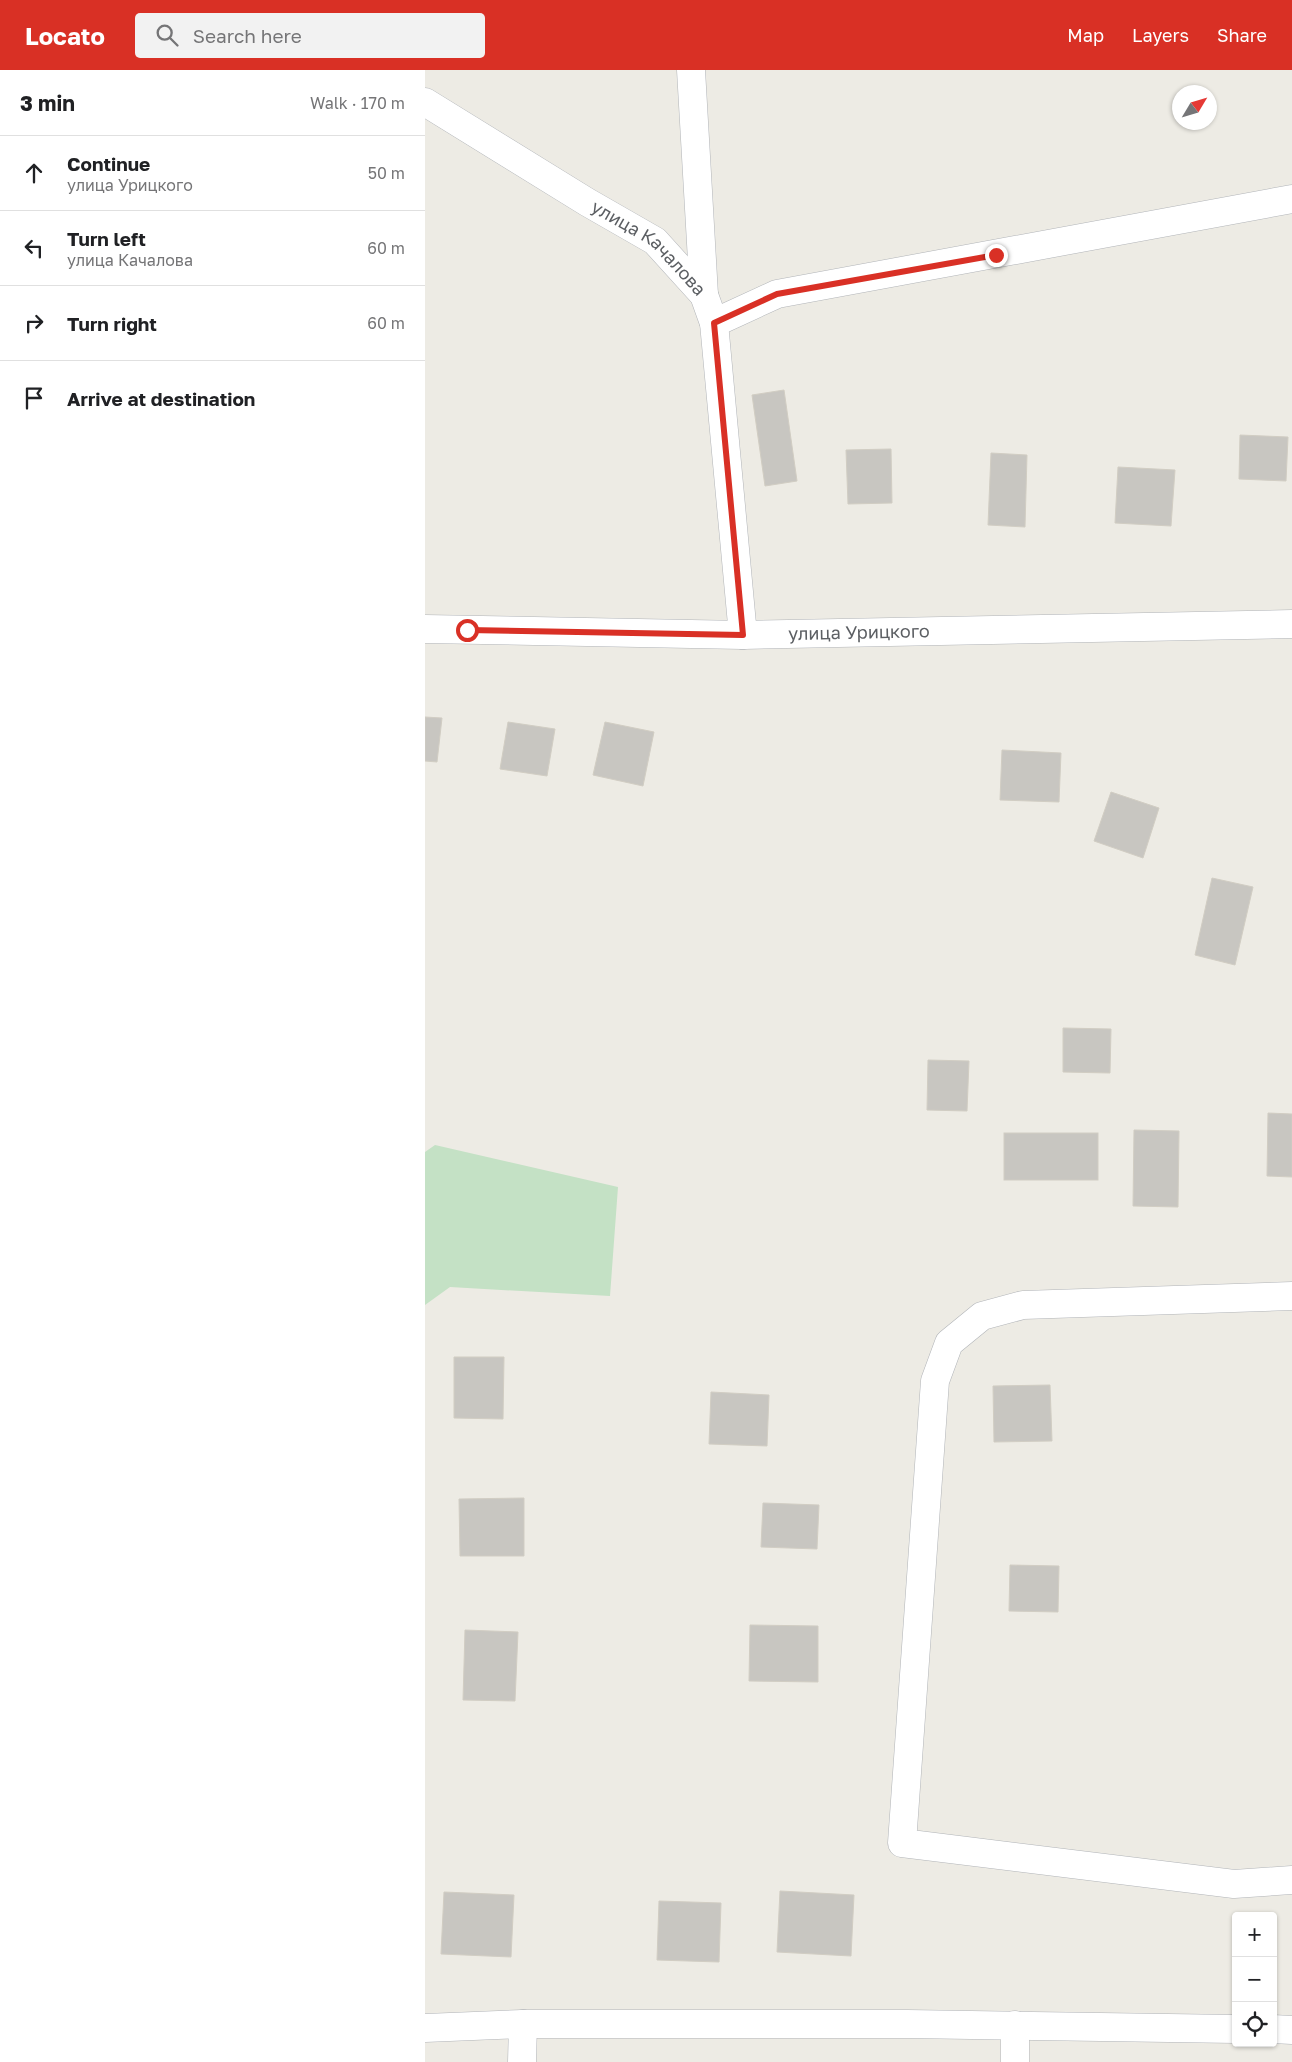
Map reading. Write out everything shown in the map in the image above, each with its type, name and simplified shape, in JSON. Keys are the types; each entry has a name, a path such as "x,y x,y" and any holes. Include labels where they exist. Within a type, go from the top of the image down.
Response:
{"street":[{"path":"691,70 704,295"},
{"name":"улица Качалова","path":"425,102 587,202 655,241 704,295 714,323 743,635"},
{"path":"714,323 777,294 1292,199"},
{"name":"улица Урицкого","path":"425,629 743,635 1292,624"},
{"path":"1292,1296 1023,1305 982,1316 949,1343 935,1381 902,1843 1234,1884 1292,1880"},
{"path":"522,2062 523,2024"},
{"path":"425,2028 523,2024 1015,2025 1232,2029"},
{"path":"1015,2025 1015,2062"},
{"path":"1277,2030 1292,2030"}],"green space":[{"path":"435,1145 618,1187 610,1296 450,1287 425,1305 425,1152"}],"building":[{"path":"784,390 797,481 765,486 752,395"},
{"path":"1240,435 1288,437 1286,481 1239,479"},
{"path":"891,449 892,503 848,504 846,450"},
{"path":"991,453 1027,455 1025,527 988,525"},
{"path":"1118,467 1175,470 1171,526 1115,523"},
{"path":"425,717 442,718 437,762 425,761"},
{"path":"508,722 555,729 547,776 500,769"},
{"path":"605,722 654,732 643,786 593,775"},
{"path":"1002,750 1061,753 1059,802 1000,800"},
{"path":"1111,792 1159,808 1143,858 1094,841"},
{"path":"1212,878 1253,887 1235,965 1195,955"},
{"path":"1063,1028 1111,1029 1110,1073 1063,1072"},
{"path":"928,1060 969,1061 967,1111 927,1110"},
{"path":"1268,1113 1292,1114 1292,1177 1267,1176"},
{"path":"1134,1130 1179,1131 1178,1207 1133,1206"},
{"path":"1004,1133 1098,1133 1098,1180 1004,1180"},
{"path":"454,1357 504,1357 503,1419 454,1418"},
{"path":"1050,1385 1052,1441 994,1442 993,1386"},
{"path":"711,1392 769,1395 767,1446 709,1444"},
{"path":"524,1498 524,1556 460,1556 459,1499"},
{"path":"763,1503 819,1505 817,1549 761,1547"},
{"path":"1010,1565 1059,1566 1058,1612 1009,1611"},
{"path":"750,1625 818,1626 818,1682 749,1681"},
{"path":"465,1630 518,1632 515,1701 463,1700"},
{"path":"780,1891 854,1895 851,1956 777,1952"},
{"path":"444,1892 514,1895 511,1957 441,1954"},
{"path":"659,1901 721,1903 719,1962 657,1960"}],"route":[{"path":"467,630 743,635 714,323 777,294 996,255"}]}
